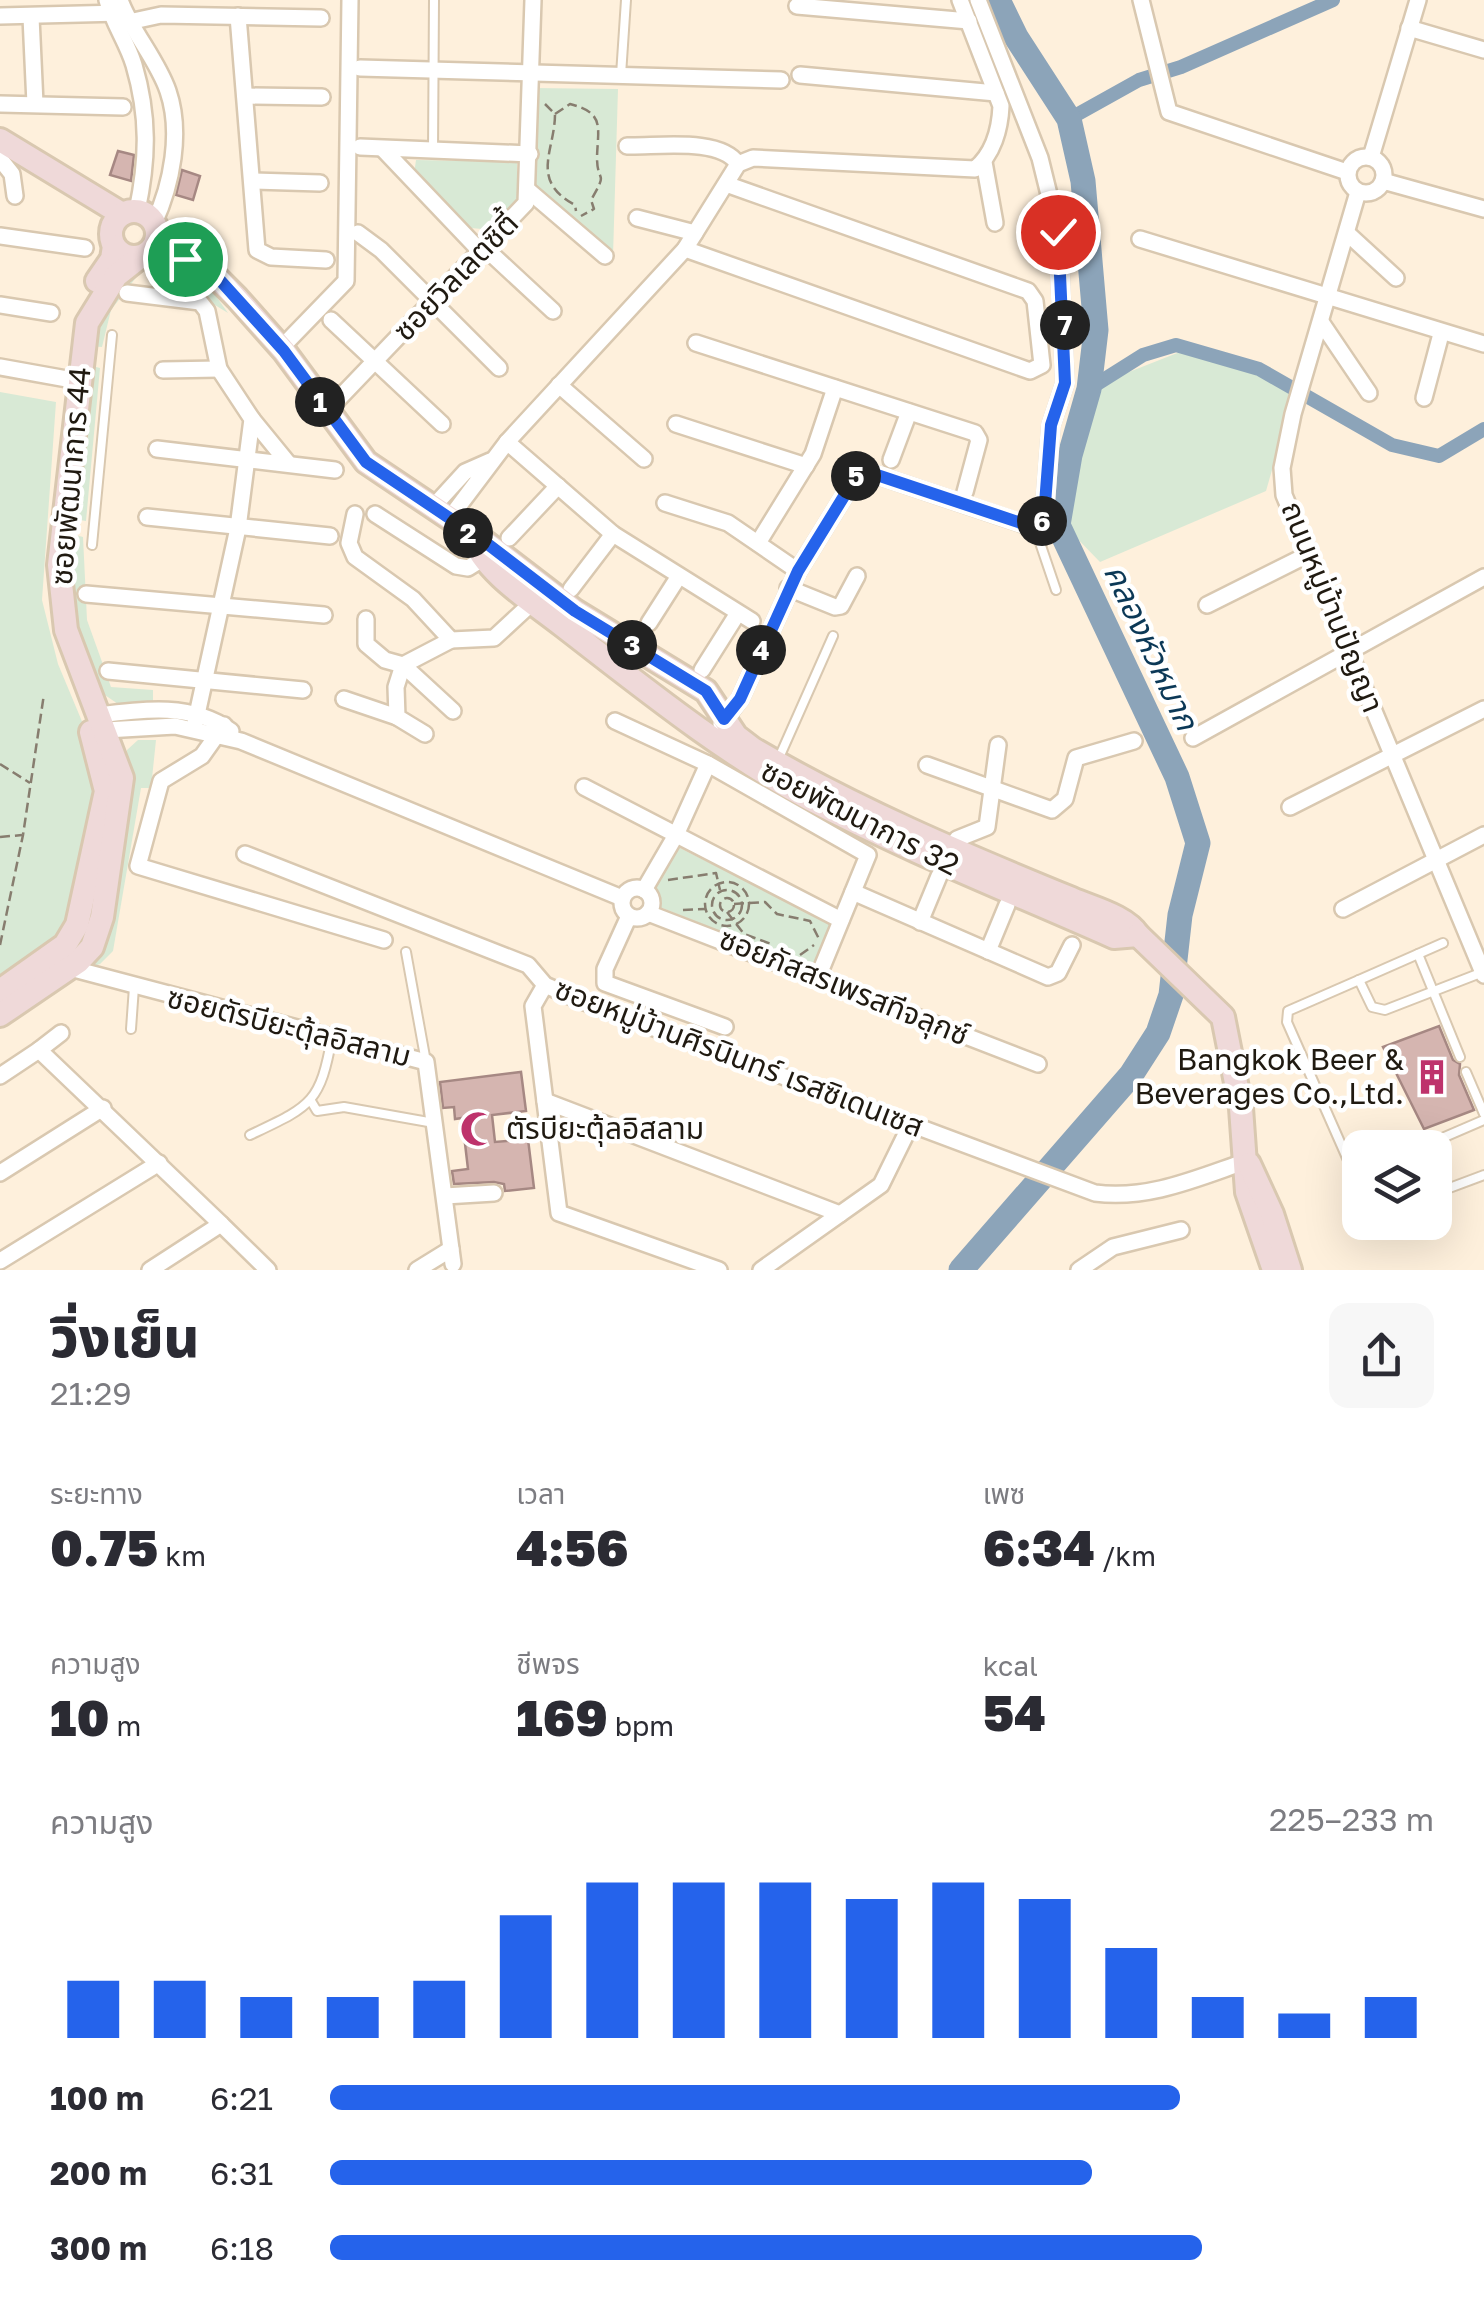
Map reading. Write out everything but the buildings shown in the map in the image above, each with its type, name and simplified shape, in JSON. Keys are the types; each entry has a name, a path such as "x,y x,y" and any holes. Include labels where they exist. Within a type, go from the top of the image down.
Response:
{"street":[{"path":"281,348 346,282 350,0"},
{"name":"ซอยวิลเลตซิตี้","path":"326,411 521,211 529,190 533,0"},
{"path":"440,513 465,472 490,461 685,249 738,164 753,158 975,169 984,162 1000,124 996,93 960,0"},
{"path":"719,728 740,699 788,588 862,472 1036,528 1044,517 1051,425 1065,383 1058,232 1040,158 978,0"},
{"path":"1141,0 1165,106 1177,117 1348,172"},
{"path":"1370,158 1418,0"},
{"path":"797,6 969,20"},
{"path":"114,246 122,254 142,230 174,146 168,91 118,12"},
{"path":"118,12 136,75 148,144 142,230"},
{"path":"0,16 118,12 321,18"},
{"path":"31,16 35,104"},
{"path":"238,16 257,250 271,257 326,260"},
{"path":"1410,28 1484,50"},
{"path":"360,68 531,82 621,77 781,80"},
{"path":"136,75 157,70"},
{"path":"800,75 996,93"},
{"path":"244,96 322,97"},
{"path":"0,104 123,106"},
{"name":"ซอยพัฒนาการ 32","path":"0,140 218,278 281,348 366,462 575,611 706,691 719,728 886,822 1134,928 1212,1002 1230,1033 1247,1161 1247,1192 1274,1270"},
{"path":"148,144 174,146"},
{"path":"626,146 716,149 732,156 738,164"},
{"path":"360,147 530,154"},
{"path":"383,149 483,250 554,311"},
{"path":"1370,158 1383,170 1383,182 1375,191 1358,192 1349,184 1348,172 1353,162 1370,158"},
{"path":"0,160 12,174 14,196"},
{"path":"984,162 995,223"},
{"path":"252,181 320,183"},
{"path":"1383,182 1484,209"},
{"path":"685,249 1030,371 1042,365 1035,301 1028,291 726,184"},
{"path":"529,190 605,256"},
{"name":"ถนนหมู่บ้านปัญญา","path":"1358,192 1293,414 1282,468 1284,495 1483,974"},
{"path":"637,218 695,233"},
{"name":"ซอยพัฒนาการ 44","path":"0,991 64,944 77,925 106,792 96,724 66,630 58,585 70,379 87,323 142,230 110,230 112,259 77,313 47,544 47,598 58,649 96,724 123,789 98,932 92,947 70,968 0,1015"},
{"path":"358,233 381,250 499,368"},
{"path":"1347,234 1396,278"},
{"path":"0,236 84,248"},
{"path":"1140,239 1484,344"},
{"path":"126,293 200,302 207,312 219,368 252,419 288,463"},
{"path":"0,305 50,313"},
{"path":"331,320 442,424"},
{"path":"1321,322 1368,393"},
{"path":"1424,398 1441,334"},
{"path":"696,343 978,435 965,492"},
{"path":"0,368 70,379"},
{"path":"163,370 219,368"},
{"path":"560,385 644,460"},
{"path":"758,543 806,466 835,388"},
{"path":"891,460 908,412"},
{"path":"195,721 238,528 252,419"},
{"path":"676,424 806,466"},
{"path":"506,442 613,534 745,617 702,670"},
{"path":"157,450 335,470"},
{"path":"509,538 558,486"},
{"path":"665,503 728,524 798,571"},
{"path":"355,514 350,551 413,599 452,640"},
{"path":"375,514 456,566 468,568 484,558"},
{"path":"147,517 330,536"},
{"path":"571,588 613,534"},
{"name":"ซอยพัฒนาการ 32","path":"472,536 484,558 533,602 719,728 810,798 1114,937 1143,938"},
{"path":"1207,605 1309,554"},
{"path":"650,622 679,576"},
{"path":"788,588 835,607 840,606 857,576"},
{"path":"1193,738 1484,577"},
{"path":"86,594 324,614"},
{"path":"398,716 396,687 403,666 452,640 494,638 533,602"},
{"path":"366,619 366,644 386,660 403,666 453,711"},
{"path":"108,671 304,690"},
{"path":"344,699 398,716 426,734"},
{"path":"96,724 154,709 195,721 622,898 629,916 605,969 605,984 724,1027"},
{"path":"1290,807 1484,709"},
{"path":"615,721 708,764 863,850 867,861 818,977"},
{"path":"221,731 202,756 161,781 138,866 384,940"},
{"path":"927,765 1052,810 1065,799 1076,758 1134,741"},
{"path":"951,850 957,839 987,827 998,745"},
{"path":"629,916 656,915 648,884 676,835 708,764"},
{"path":"584,786 841,920"},
{"path":"1343,909 1484,836"},
{"name":"ซอยหมู่บ้านศิรนินทร์ เรสซิเดนเซส","path":"244,854 528,965 545,985 1095,1192 1125,1197 1153,1192 1247,1161"},
{"path":"920,922 939,876"},
{"path":"622,898 631,888 648,884"},
{"path":"854,892 1053,977 1072,945"},
{"path":"988,952 1007,905"},
{"name":"ซอยภัสสรเพรสทีจลุกซ์","path":"656,915 1038,1064"},
{"name":"ซอยตัรบียะตุ้ลอิสลาม","path":"70,968 426,1062 452,1257 418,1270"},
{"path":"545,985 533,1006 560,1214 718,1270"},
{"path":"0,1076 62,1033"},
{"path":"39,1050 268,1270"},
{"path":"546,1102 840,1214"},
{"path":"0,1173 102,1108"},
{"path":"761,1270 882,1184 911,1124"},
{"name":"ซอยพัฒนาการ 32","path":"1247,1161 1272,1214 1290,1270"},
{"path":"0,1262 159,1163"},
{"path":"444,1196 494,1193"},
{"path":"150,1270 221,1224"},
{"path":"1079,1270 1112,1246 1180,1230"}],"lane":[{"path":"433,151 434,0"},
{"path":"621,77 626,0"},
{"path":"92,545 112,335"},
{"path":"80,356 110,359"},
{"path":"64,525 94,528"},
{"path":"1036,528 1056,590"},
{"path":"777,763 833,636"},
{"path":"1342,1148 1286,1016 1291,1008 1443,943"},
{"path":"406,952 426,1062"},
{"path":"1418,954 1460,1057"},
{"path":"1359,980 1372,1007 1379,1010 1483,974"},
{"path":"131,1028 134,987"},
{"path":"250,1135 311,1102 322,1088 332,1037"},
{"path":"1452,1132 1484,1117 1466,1072"},
{"path":"311,1102 318,1111 344,1108 434,1124"},
{"path":"1452,1187 1484,1175"}],"path":[{"path":"531,82 555,114 556,131 546,149 554,192 575,205 581,216 594,209 591,200 604,178 597,162 602,128 598,118 579,106 570,104 555,114"},
{"path":"0,945 32,784 44,694"},
{"path":"0,764 32,784"},
{"path":"0,837 23,835"},
{"path":"648,884 706,871 716,873 720,891 712,909"},
{"path":"735,925 745,918 749,901 740,886 720,883 708,893 706,909 718,924 735,925 782,951"},
{"path":"720,891 735,892 742,905"},
{"path":"722,908 726,898 742,905"},
{"path":"732,919 749,901 765,902 777,914 810,921 819,940 798,956"},
{"path":"727,912 734,904"},
{"path":"656,915 722,908 735,925"},
{"path":"712,909 720,919 732,919"}],"green space":[{"path":"532,88 618,89 613,256 533,188"},
{"path":"416,160 517,162 517,206 492,230 471,228 414,174"},
{"path":"152,259 213,292 228,313 156,269 141,271 111,310 102,347 89,346 95,316 141,263"},
{"path":"1190,348 1295,390 1266,491 1100,562 1066,527 1070,455 1096,385"},
{"path":"88,365 100,368 86,521 72,519"},
{"path":"0,392 56,402 42,600 58,664 86,731 98,787 74,915 63,935 0,979"},
{"path":"72,534 83,537 87,620 111,687 153,690 153,704 118,704 102,693 75,621 69,578"},
{"path":"138,740 156,740 151,788 141,788 113,951 100,964 88,968 128,793 127,750"},
{"path":"676,846 833,925 813,969 660,907 655,884"}],"waterway":[{"name":"คลองหัวหมาก","path":"961,1270 1131,1075 1158,1033 1171,995 1180,915 1198,843 1177,777 1058,525 1070,455 1089,389 1096,330 1083,181 1069,119 1016,37 998,0"},
{"path":"1069,119 1139,80 1181,67 1333,0"},
{"path":"1089,389 1143,355 1176,345 1259,369 1392,445 1439,456 1484,429"}],"place":[{"name":"Bangkok Beer & Beverages Co.,Ltd.","path":"1432,1077"},
{"name":"ตัรบียะตุ้ลอิสลาม","path":"478,1129"}],"route":[{"path":"185,259 218,278 284,351 366,462 485,542 575,611 706,691 724,719 740,699 788,588 857,475 868,472 1036,528 1041,524 1047,501 1051,425 1065,383 1066,339 1058,232"}]}
